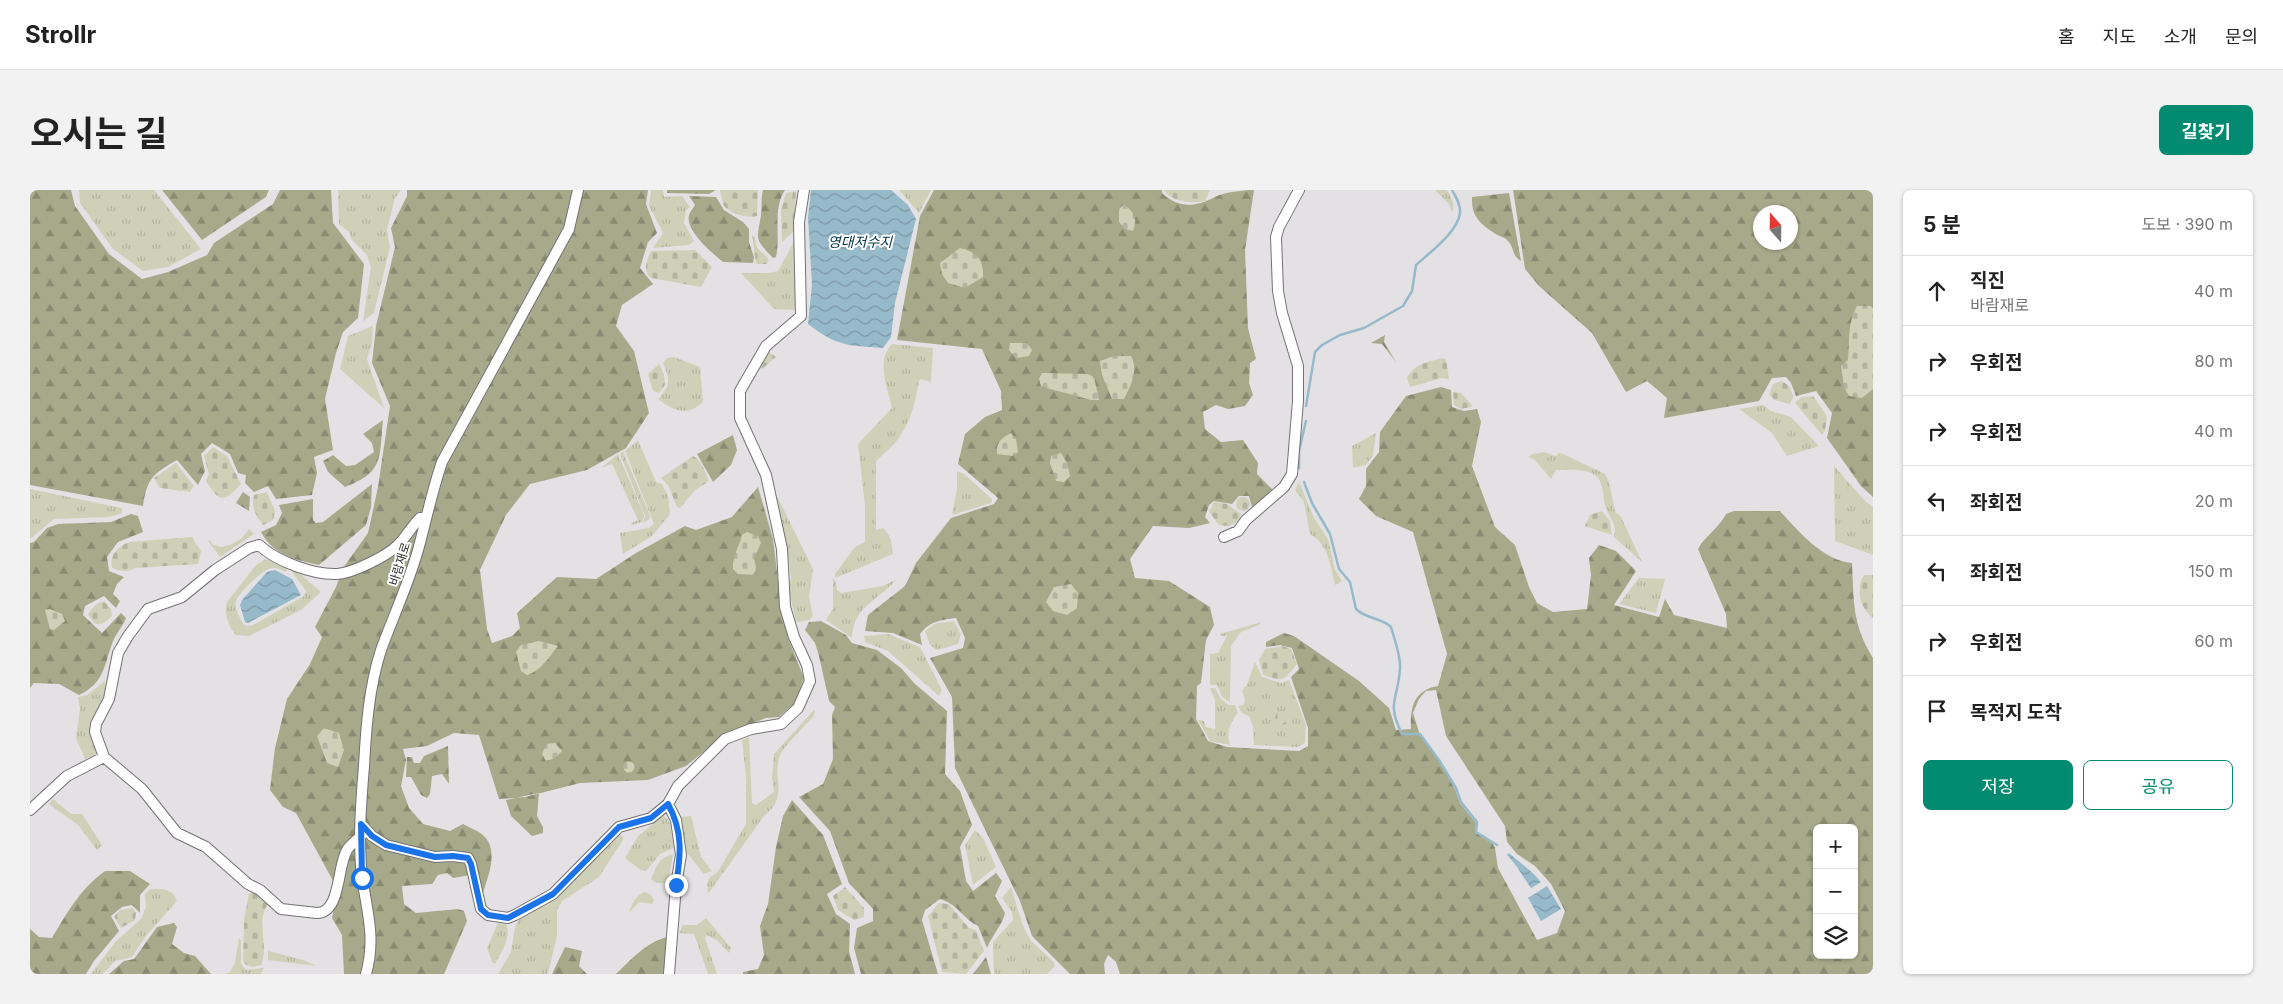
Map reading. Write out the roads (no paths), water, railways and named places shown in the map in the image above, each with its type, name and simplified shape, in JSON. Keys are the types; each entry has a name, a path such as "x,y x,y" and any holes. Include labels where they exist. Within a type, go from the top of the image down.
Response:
{"street":[{"name":"바람재로","path":"366,974 372,937 362,878 361,824 369,702 381,651 400,605 418,550 442,462 569,229 578,190"},
{"path":"361,824 372,836 386,845 435,857 453,856 468,858 481,909 488,915 508,918 553,894 619,827 651,818 668,804 678,786 725,739 751,729 781,724 798,708 810,681 807,665 794,637 785,607 782,549 766,475 740,418 740,391 766,346 801,316 799,222 804,190"},
{"path":"1224,537 1238,531 1246,520 1284,487 1292,474 1298,401 1298,366 1282,312 1278,291 1276,237 1299,190"},
{"path":"361,836 346,851 331,906 323,913 281,909 260,890 248,884 206,847 176,833 142,790 104,757 95,732 96,724 109,699 118,653 148,609 182,597 215,570 249,548 259,546 266,552 288,563 328,574 338,574 385,555 398,545 420,518 426,518"},
{"path":"30,810 67,776 104,757"},
{"path":"668,804 676,820 682,855 676,885 669,974"}],"water":[{"name":"영대저수지","path":"811,190 891,190 908,205 916,219 895,303 891,337 883,348 843,344 818,332 808,324 812,284 808,218"},
{"path":"275,570 292,579 301,595 248,623 245,622 240,605 242,600 267,572"},
{"path":"1509,853 1541,882 1531,888 1507,855"},
{"path":"1547,886 1561,909 1541,921 1528,898"}],"waterway":[{"path":"1306,406 1315,352 1322,345 1340,335 1364,328 1403,306 1412,291 1416,265 1449,235 1458,220 1460,207 1452,190"},
{"path":"1299,468 1299,451 1306,421"},
{"path":"1304,482 1312,503 1330,534 1339,569 1350,582 1356,609 1364,615 1391,627 1400,659 1394,708 1397,723 1402,734 1420,734 1456,788 1461,802 1477,822 1476,832 1497,845"}]}
